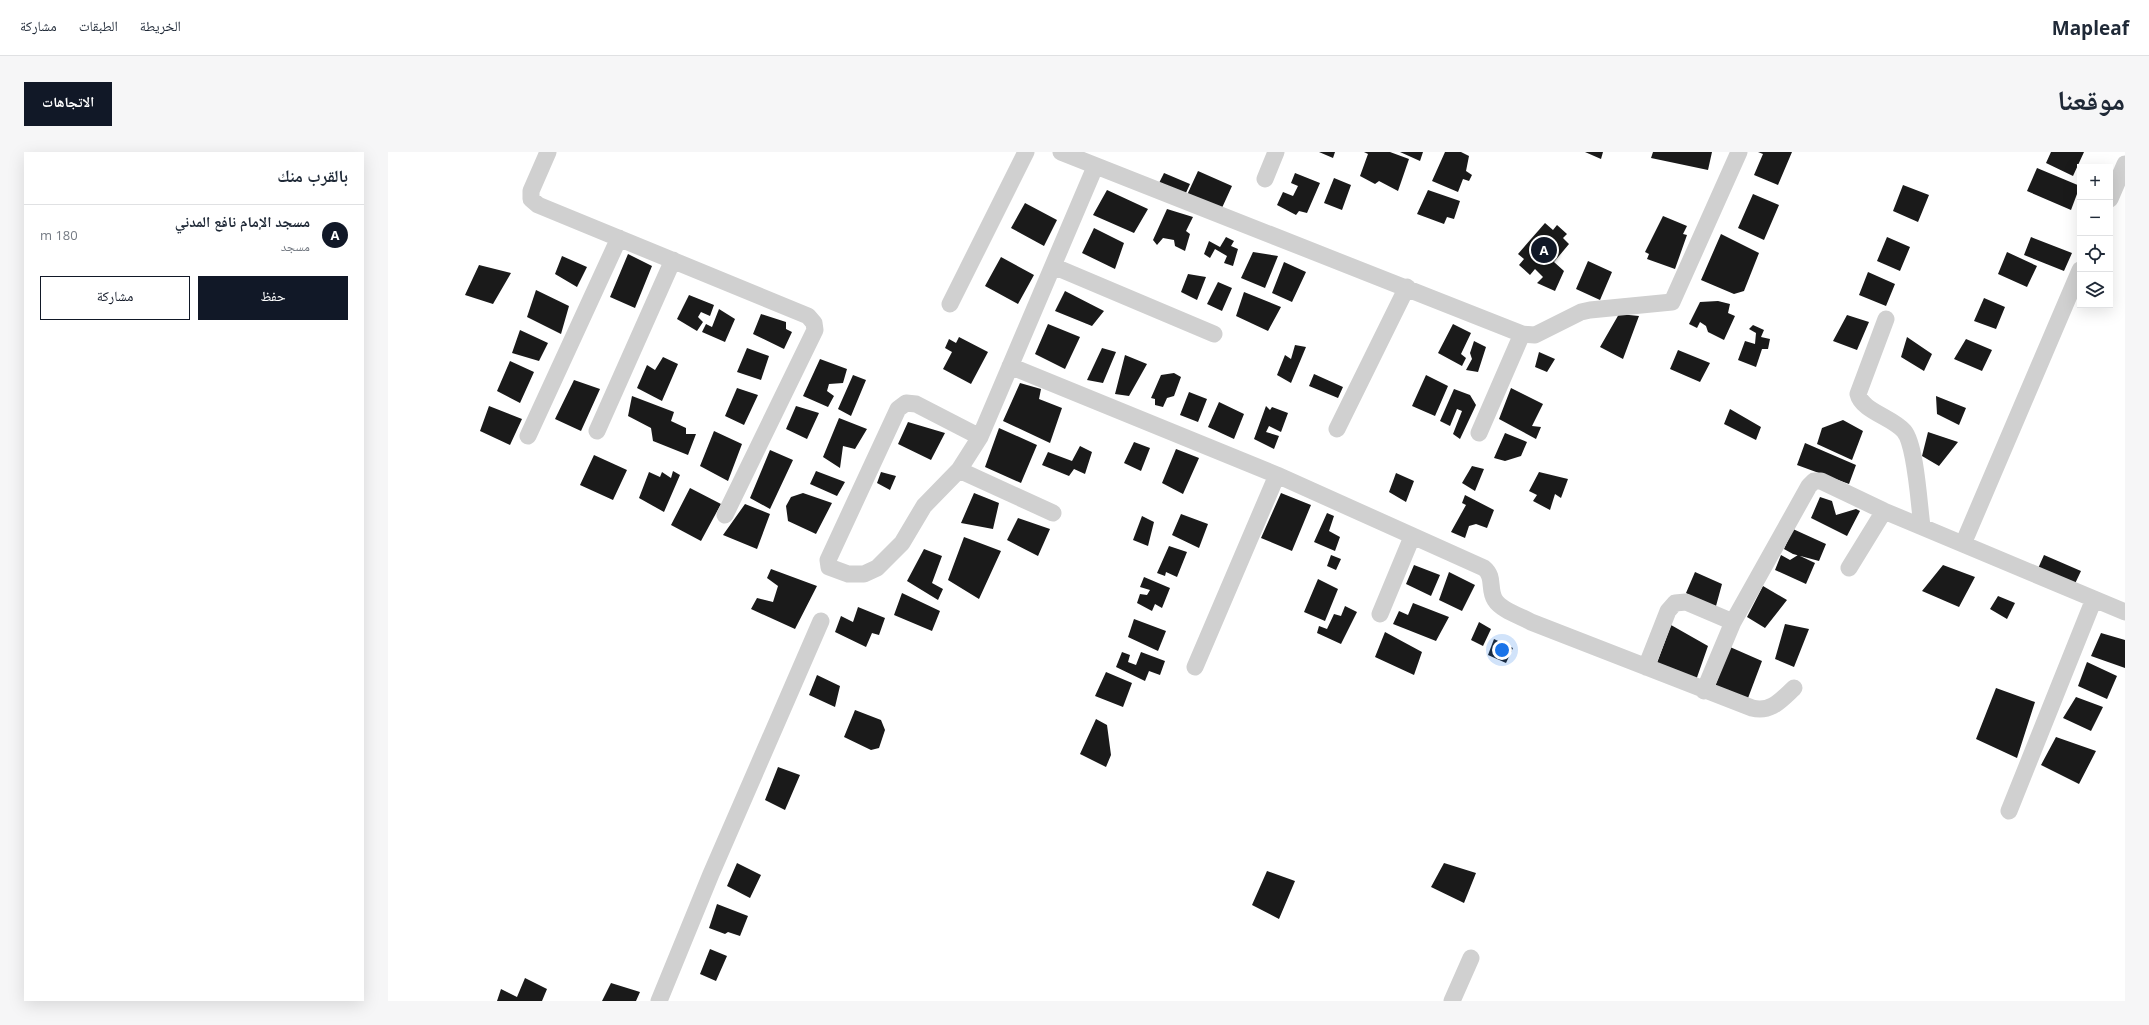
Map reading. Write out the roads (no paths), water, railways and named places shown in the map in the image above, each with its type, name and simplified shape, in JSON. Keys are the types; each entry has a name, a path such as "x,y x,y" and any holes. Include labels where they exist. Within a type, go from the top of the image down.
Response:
{"street":[{"path":"548,152 530,191 531,200 538,205 808,316 814,323 815,330 725,516"},
{"path":"950,304 1026,152"},
{"path":"1061,152 1095,167 1522,334 1535,335 1580,312 1672,302 1739,152"},
{"path":"1265,179 1276,152"},
{"path":"2113,193 2125,164"},
{"path":"980,437 916,404 906,403 898,409 827,564 848,574 864,574 878,568 902,543 924,506 959,470 980,437 1095,167"},
{"path":"528,436 619,238"},
{"path":"597,431 673,260"},
{"path":"1053,266 1214,334"},
{"path":"1963,544 2079,272"},
{"path":"1337,429 1407,288"},
{"path":"1886,319 1858,394 1863,404 1888,418 1905,432 1912,453 1922,526"},
{"path":"1479,433 1522,334"},
{"path":"1010,366 1277,475 1488,571 1491,578 1494,599 1499,605 1530,622 1704,691 1760,710 1769,709 1794,688"},
{"path":"959,470 1053,513"},
{"path":"1195,667 1277,475"},
{"path":"1704,691 1733,622 1812,482 1821,481 1884,511 2125,612"},
{"path":"1849,568 1884,511"},
{"path":"1380,614 1412,537"},
{"path":"2009,811 2094,599"},
{"path":"1646,667 1668,611 1675,603 1686,602 1733,622"},
{"path":"659,1001 711,874 821,621"},
{"path":"1452,1001 1471,958"}],"place":[{"name":"مسجد الإمام نافع المدني","path":"1544,250"}]}
